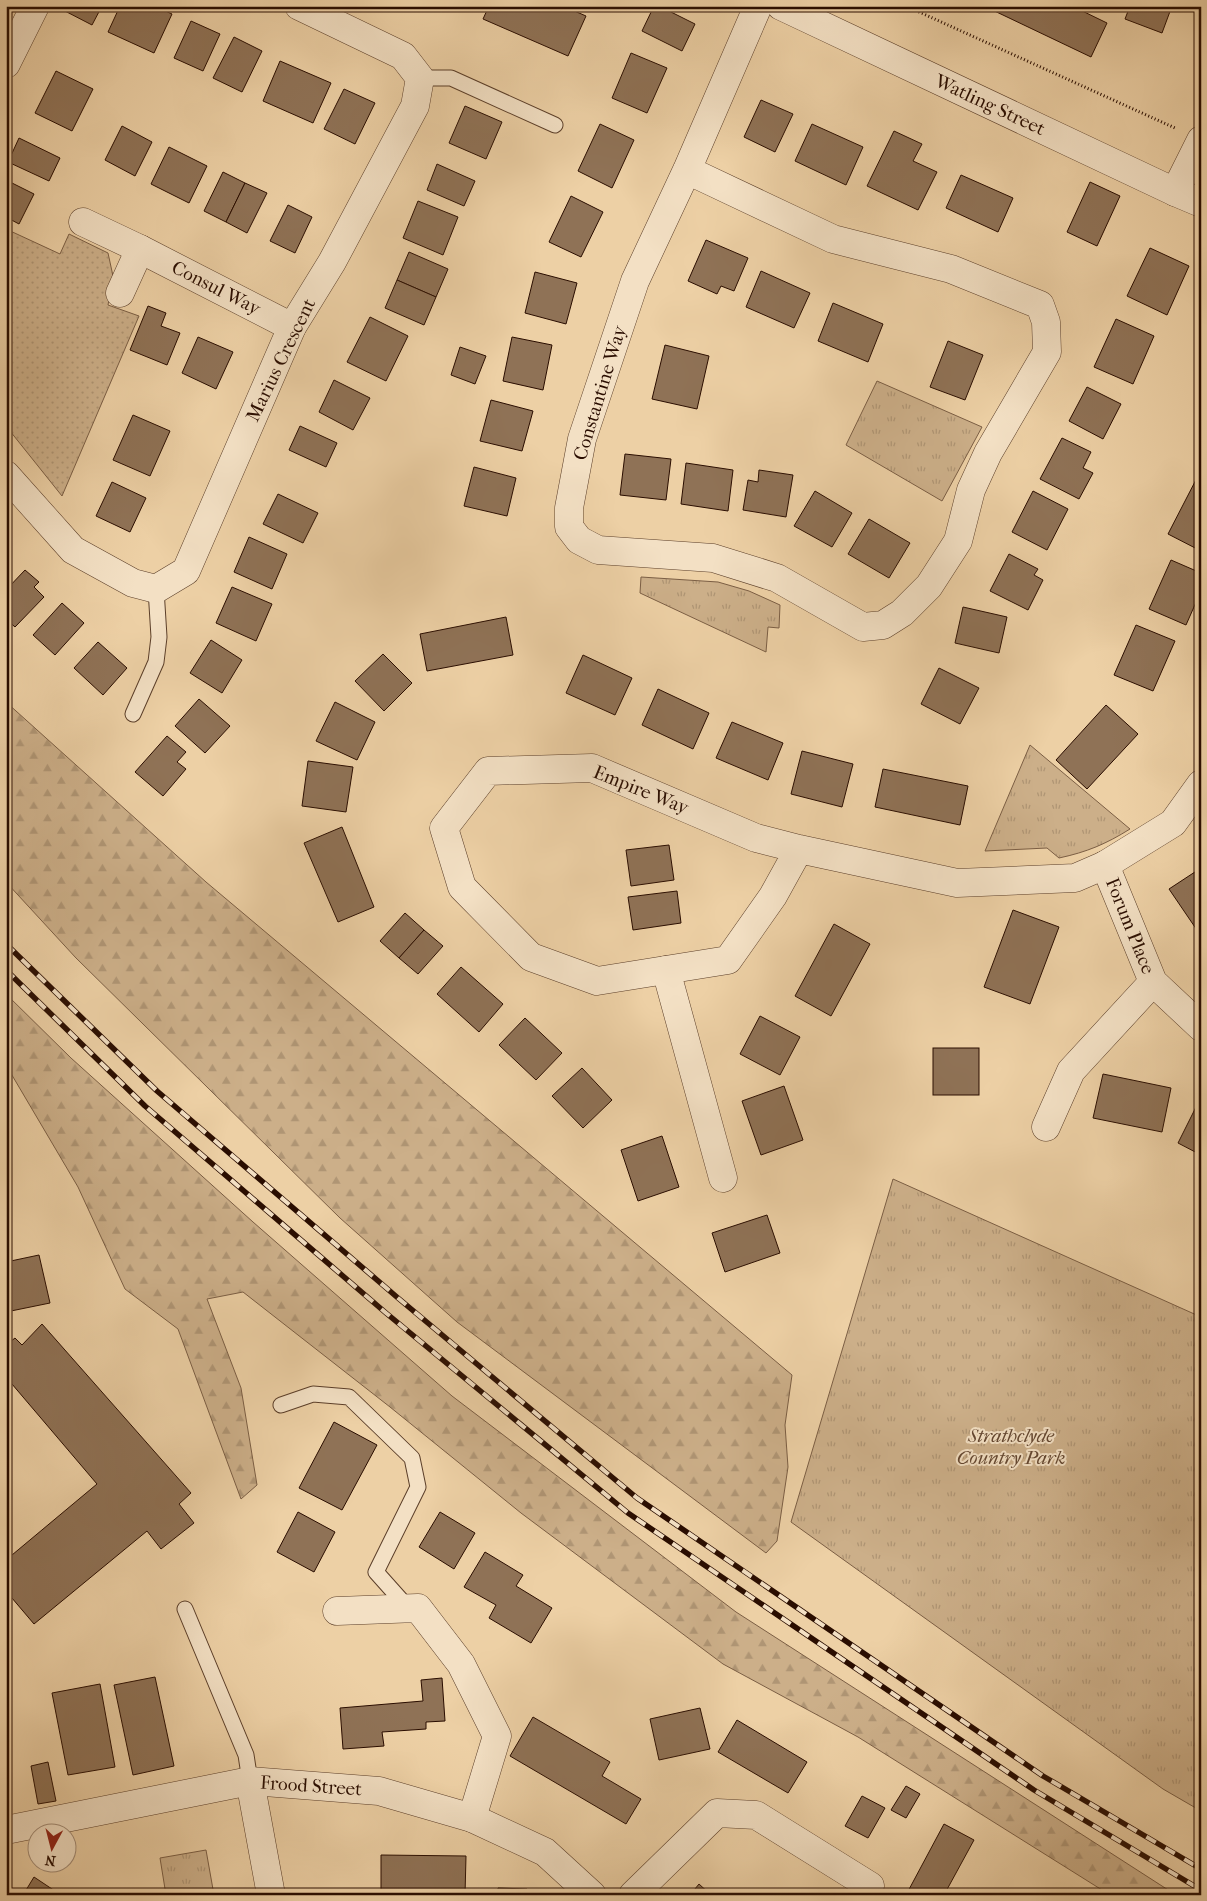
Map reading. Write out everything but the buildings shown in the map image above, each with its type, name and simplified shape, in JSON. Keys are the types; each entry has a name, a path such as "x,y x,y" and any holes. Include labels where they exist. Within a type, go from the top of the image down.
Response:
{"street":[{"path":"7,61 35,6"},
{"path":"299,6 402,56 420,78"},
{"name":"Constantine Way","path":"687,170 833,240 950,269 1040,305 1046,322 1047,352 988,453 971,490 958,541 929,586 902,614 883,625 863,627 777,578 713,558 598,550 579,540 569,527 569,508 585,430 635,282 687,170 758,6"},
{"name":"Watling Street","path":"781,6 1201,203"},
{"name":"Marius Crescent","path":"156,589 186,571 292,327 332,262 415,106 420,78"},
{"path":"1175,192 1192,136"},
{"name":"Consul Way","path":"84,222 292,327"},
{"path":"120,293 140,249"},
{"path":"6,475 73,550 133,583 156,589"},
{"name":"Empire Way","path":"798,849 774,896 728,960 597,981 531,957 462,887 444,828 488,771 592,768 756,838 798,849 957,883 1075,878 1105,865 1173,823 1201,784"},
{"name":"Forum Place","path":"1105,865 1152,982 1201,1027"},
{"path":"666,970 723,1178"},
{"path":"1046,1127 1071,1071 1152,982"},
{"path":"337,1611 418,1608 461,1664 496,1736 472,1818"},
{"path":"250,1781 271,1895"},
{"name":"Frood Street","path":"6,1830 250,1781 379,1791 472,1818 545,1852 592,1895"},
{"path":"633,1895 718,1813 756,1815 870,1886"}],"lane":[{"path":"420,78 451,78 555,125"},
{"path":"133,714 156,662 159,637 156,589"},
{"path":"281,1404 313,1394 350,1397 412,1458 418,1487 376,1572 409,1609"},
{"path":"185,1609 246,1755 250,1781"}],"path":[{"path":"906,6 1192,136"}],"green space":[{"path":"6,229 60,254 69,234 108,253 113,276 108,305 139,316 62,496 6,426"},
{"path":"877,381 982,427 942,501 846,445"},
{"path":"641,577 718,582 749,591 780,605 779,628 768,627 766,652 640,593"},
{"path":"6,702 206,882 792,1375 785,1425 788,1467 777,1541 766,1553 457,1322 340,1218 76,958 6,882"},
{"path":"1030,745 1130,829 1096,847 1059,858 1047,848 985,851"},
{"path":"6,994 71,1058 253,1222 452,1396 736,1612 1176,1895 1110,1895 858,1737 723,1664 521,1513 243,1292 207,1299 241,1388 257,1485 241,1499 178,1329 125,1289 78,1187 6,1065"},
{"name":"Strathclyde Country Park","path":"893,1179 1201,1317 1201,1811 1163,1789 791,1522"},
{"path":"206,1850 214,1895 166,1895 160,1858"}],"railway":[{"path":"6,944 157,1091 398,1298 637,1498 1043,1776 1201,1869"},
{"path":"6,970 145,1106 386,1313 628,1513 1034,1790 1201,1890"}]}
